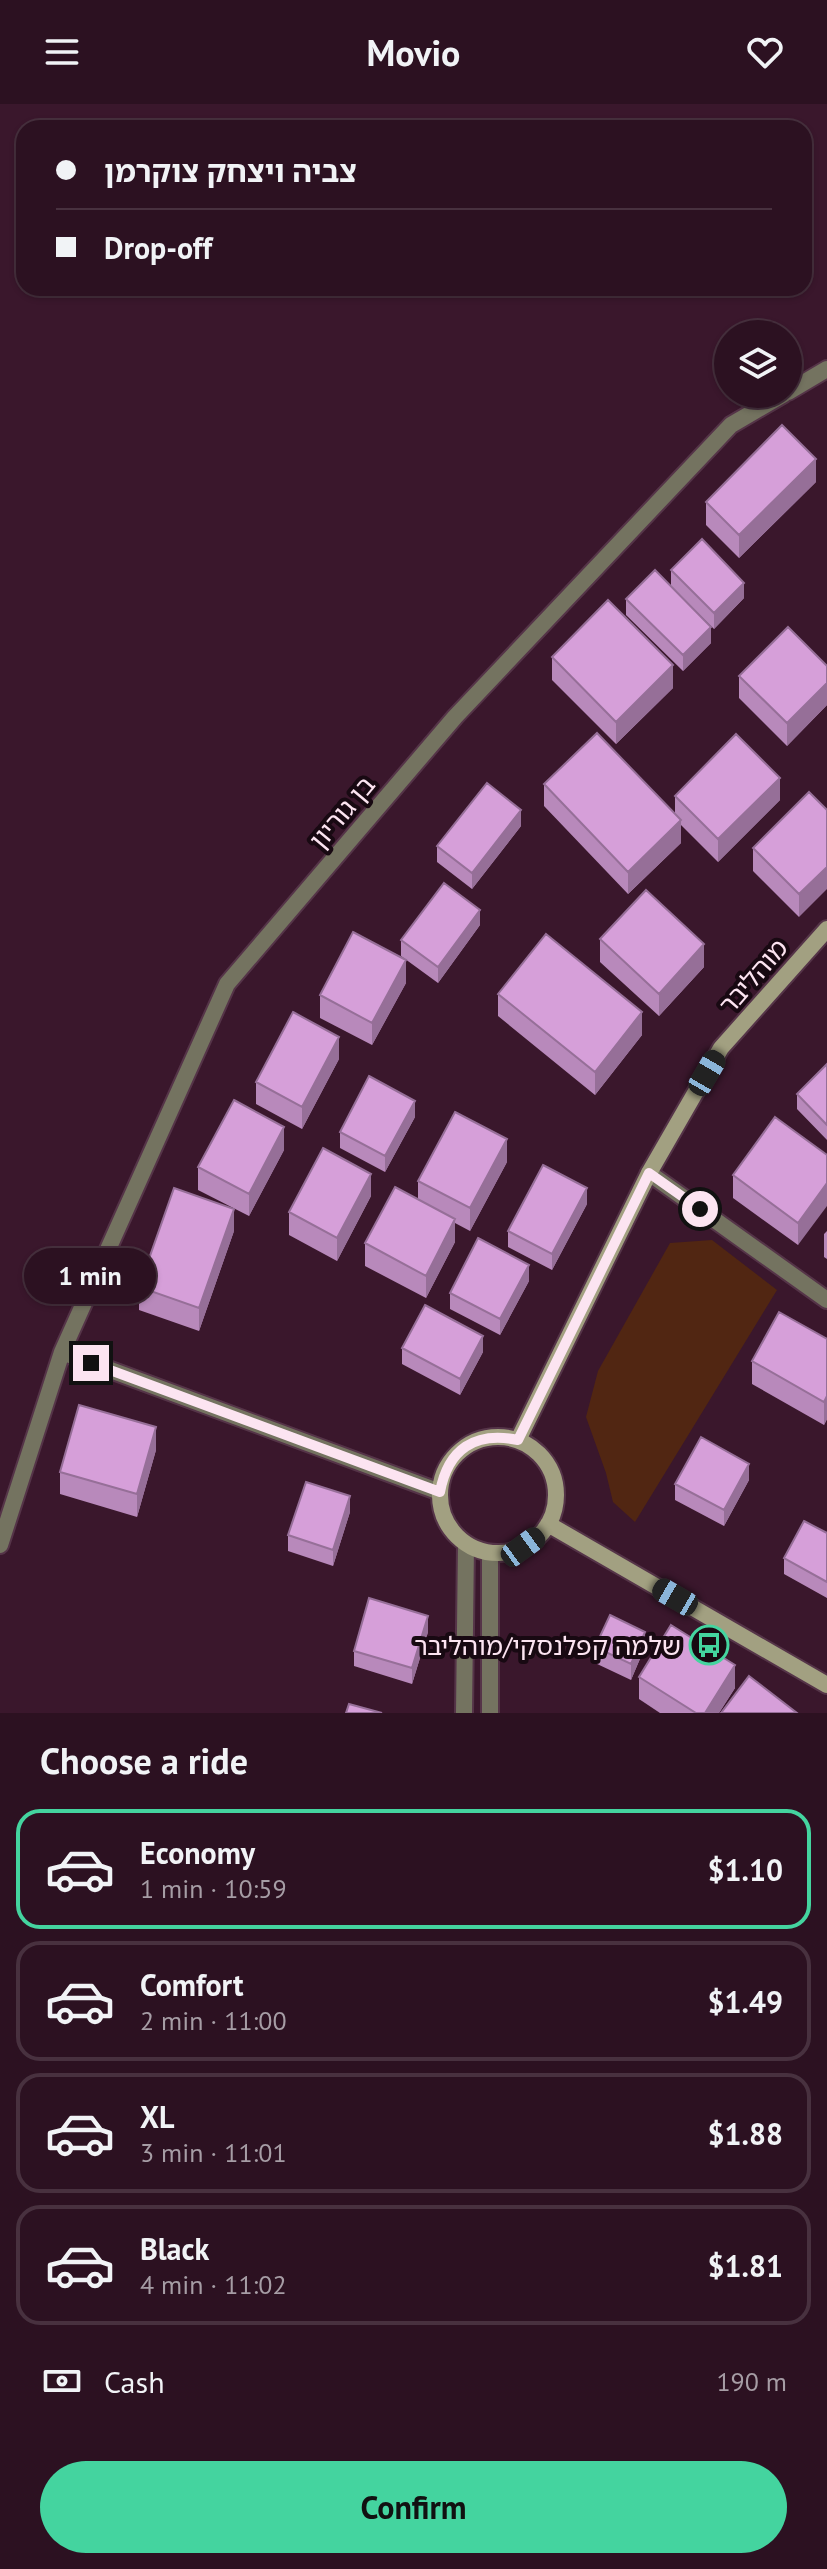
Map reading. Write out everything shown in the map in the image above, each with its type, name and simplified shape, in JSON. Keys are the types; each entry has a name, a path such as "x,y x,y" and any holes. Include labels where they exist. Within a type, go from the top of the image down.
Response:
{"street":[{"name":"בן גוריון","path":"802,384 827,369"},
{"name":"בן גוריון","path":"0,1545 62,1352 227,984 455,717 731,425 760,408"},
{"name":"מוהליבר","path":"518,1440 649,1173 721,1048 827,929"},
{"path":"649,1173 827,1300"},
{"path":"62,1352 440,1492"},
{"path":"500,1436 518,1440 535,1450 548,1465 555,1484 555,1504 548,1524 537,1537 523,1547 490,1553 466,1544 451,1530 442,1512 440,1492 443,1474 452,1458 466,1446 500,1436"},
{"path":"548,1524 827,1685"},
{"path":"464,1713 466,1544"},
{"path":"490,1553 490,1713"}],"shaded area":[{"path":"712,1240 777,1290 635,1522 613,1502 586,1417 598,1371 670,1243"}],"building":[{"path":"782,425 816,459 739,535 706,502"},
{"path":"702,539 744,583 714,613 671,570"},
{"path":"655,570 711,627 683,655 626,599"},
{"path":"608,600 673,665 616,722 552,657"},
{"path":"788,627 827,666 827,683 787,723 739,676"},
{"path":"597,733 681,820 628,872 544,784"},
{"path":"736,734 780,778 718,839 675,796"},
{"path":"487,783 521,810 472,873 437,846"},
{"path":"809,792 827,810 827,867 799,894 753,848"},
{"path":"444,883 480,910 438,967 401,940"},
{"path":"646,890 704,944 659,994 600,939"},
{"path":"353,932 406,960 372,1023 320,995"},
{"path":"546,934 642,1012 595,1072 498,994"},
{"path":"293,1012 339,1037 302,1107 256,1082"},
{"path":"827,1064 827,1125 797,1094"},
{"path":"369,1076 415,1101 385,1156 340,1132"},
{"path":"234,1100 284,1127 249,1194 198,1167"},
{"path":"455,1112 507,1139 470,1208 418,1181"},
{"path":"775,1117 827,1155 827,1183 798,1223 733,1175"},
{"path":"323,1148 371,1174 337,1238 289,1212"},
{"path":"543,1165 587,1188 552,1254 508,1231"},
{"path":"395,1187 455,1219 426,1276 365,1243"},
{"path":"174,1188 234,1209 199,1308 139,1287"},
{"path":"478,1238 529,1265 500,1319 450,1293"},
{"path":"425,1305 483,1336 460,1379 402,1348"},
{"path":"779,1312 827,1339 827,1396 824,1402 752,1361"},
{"path":"79,1405 156,1427 137,1494 60,1472"},
{"path":"701,1437 749,1464 724,1510 675,1484"},
{"path":"306,1482 350,1496 333,1550 288,1535"},
{"path":"804,1521 827,1533 827,1582 784,1558"},
{"path":"369,1598 428,1616 412,1668 354,1651"},
{"path":"610,1615 645,1632 631,1664 595,1647"},
{"path":"671,1625 735,1665 705,1713 696,1713 639,1677"},
{"path":"749,1676 797,1713 721,1713"},
{"path":"349,1704 382,1713 346,1713"}],"place":[{"name":"שלמה קפלנסקי/מוהליבר","path":"709,1645"}],"route":[{"path":"91,1363 440,1492 443,1474 452,1458 466,1446 500,1436 518,1440 649,1173 700,1209"}]}
